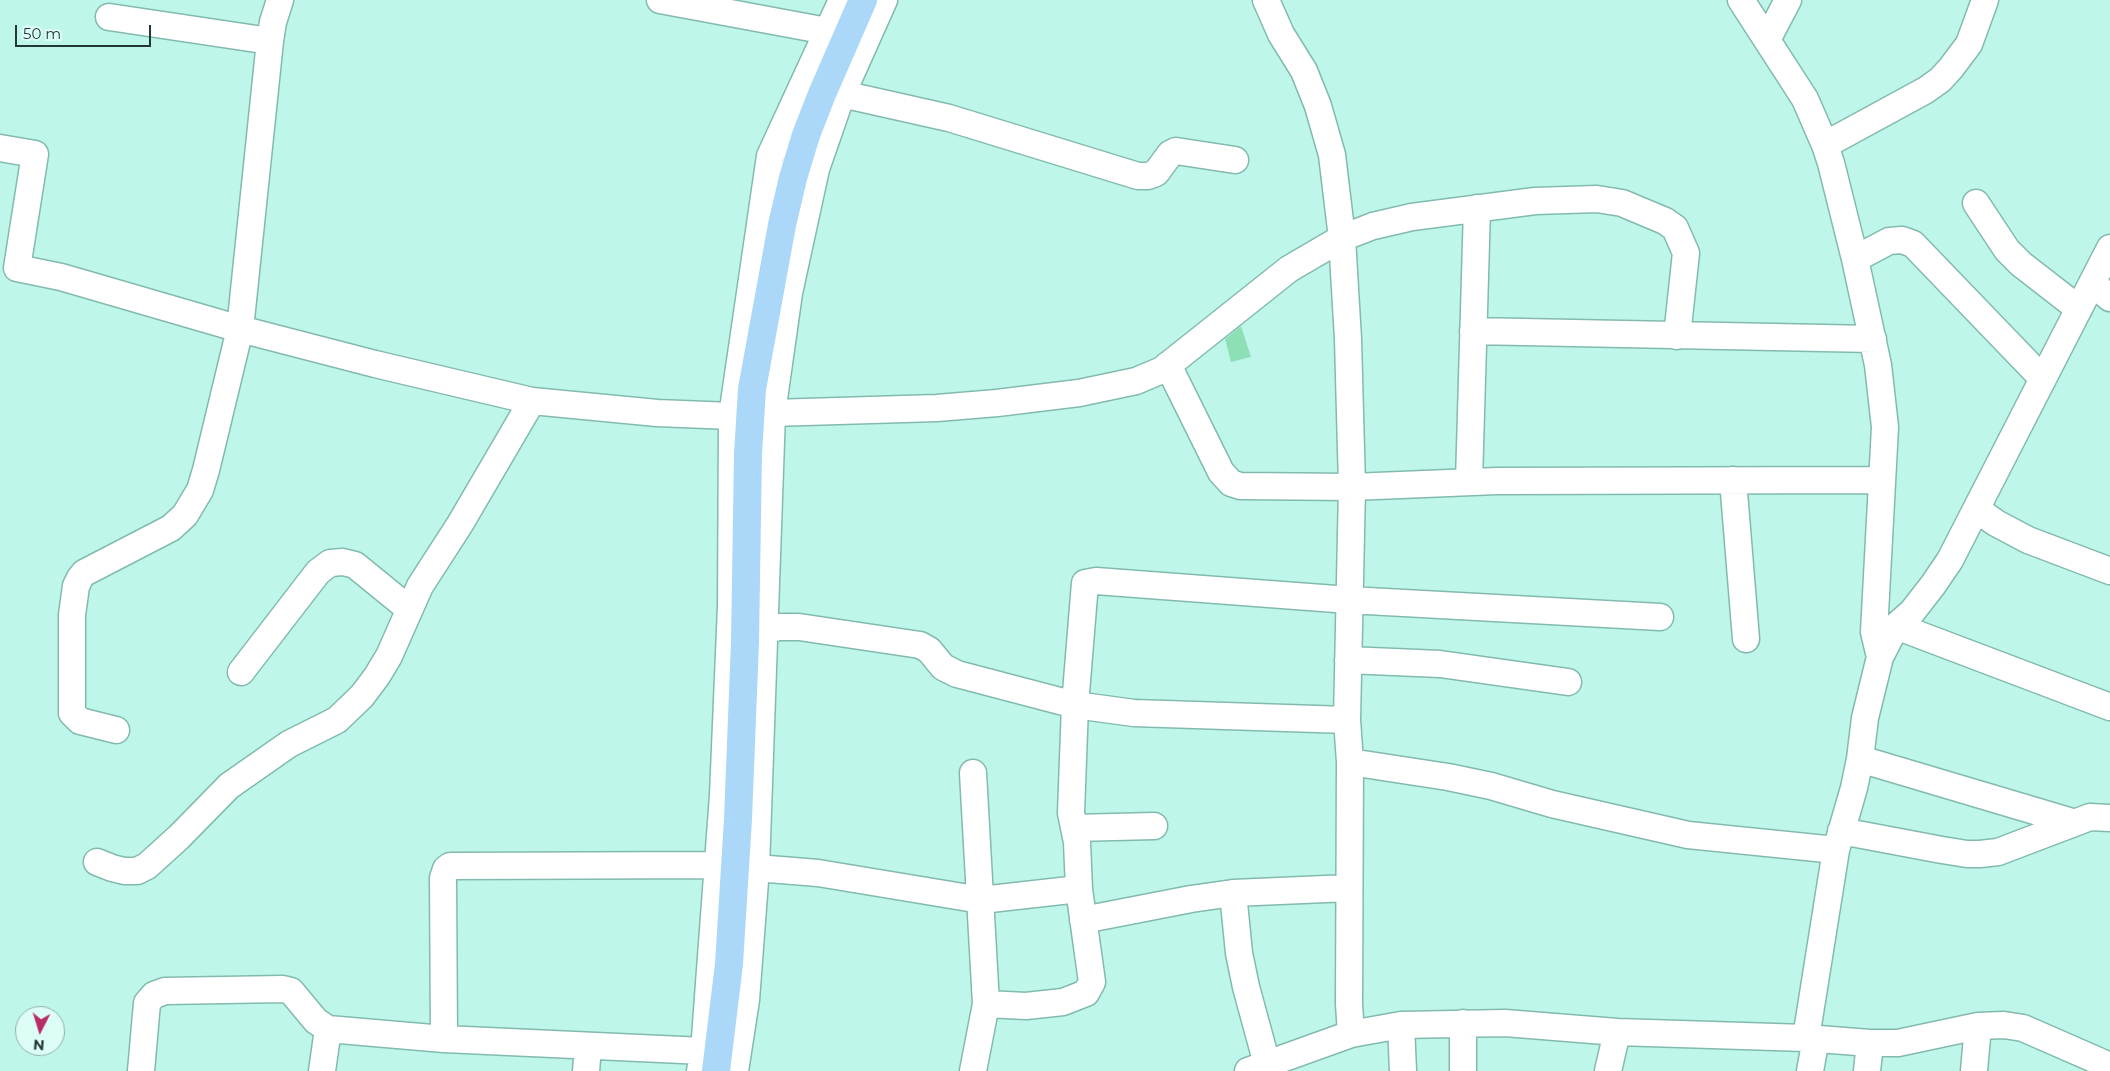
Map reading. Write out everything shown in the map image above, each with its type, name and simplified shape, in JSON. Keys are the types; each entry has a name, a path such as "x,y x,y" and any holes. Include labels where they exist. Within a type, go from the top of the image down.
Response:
{"main road":[{"path":"707,1064 729,964 738,819 745,642 748,454 752,389 782,225 793,178 806,135 822,94 863,0"}],"street":[{"path":"116,730 80,720 72,713 72,615 76,586 84,573 171,528 188,510 200,490 240,329 270,41 273,22 280,0"},
{"path":"660,0 827,31"},
{"path":"141,1071 147,1003 154,995 164,991 283,989 291,991 316,1022 328,1030 444,1039 587,1059 707,1064 719,865 731,606 732,416 770,156 842,0"},
{"path":"735,1071 746,1000 756,868 772,413 789,293 816,169 842,94 884,0"},
{"path":"1266,0 1281,34 1304,71 1318,106 1332,155 1342,238 1348,339 1352,487 1348,660 1350,762 1349,1004 1351,1034"},
{"path":"1741,0 1805,99 1825,146 1855,259 1873,339 1883,395 1885,427 1874,632 1880,657"},
{"path":"1767,40 1788,0"},
{"path":"1825,146 1926,90 1940,80 1969,44 1985,0"},
{"path":"109,17 270,41"},
{"path":"842,94 948,118 1138,176 1148,176 1156,173 1170,154 1176,150 1235,160"},
{"path":"0,148 35,154 25,229 9,266 61,277 240,329 375,364 532,401 657,413 732,416"},
{"path":"766,186 811,194"},
{"path":"772,413 937,408 1041,398 1123,385 1150,376 1168,365 1288,269 1342,238 1393,221 1534,201 1597,200 1622,203 1665,220 1675,228 1686,253 1677,336"},
{"path":"1976,203 2007,250 2021,264 2079,309"},
{"path":"1470,481 1477,208"},
{"path":"1855,259 1889,241 1902,240 1913,244 2042,379"},
{"path":"1810,1071 1811,1038 1838,841 1860,759 1865,718 1880,657 1896,626 1912,612 1950,560 2079,309 2101,290 2110,248"},
{"path":"1473,331 1873,339"},
{"path":"1168,365 1221,472 1231,483 1253,488 1352,487 1470,481 1882,480"},
{"path":"97,862 124,871 137,871 147,866 179,837 229,786 289,744 338,720 362,696 378,676 389,656 424,580 460,524 532,401"},
{"path":"1733,480 1746,639"},
{"path":"1976,509 1996,523 2028,540 2110,571"},
{"path":"241,672 318,572 330,563 343,562 355,565 410,609"},
{"path":"986,1004 1043,1005 1077,998 1090,989 1092,977 1079,890 1077,842 1071,813 1075,705 1083,588 1085,583 1096,581 1349,600 1660,617"},
{"path":"764,631 787,626 799,627 920,645 930,650 943,667 957,674 1075,705 1134,713 1170,715 1348,720"},
{"path":"1896,626 2110,707"},
{"path":"1348,660 1440,664 1568,682"},
{"path":"1860,759 2072,822"},
{"path":"1350,762 1448,777 1491,786 1552,804 1688,835 1838,841 1980,854 1998,852 2072,822 2090,817 2110,818"},
{"path":"973,773 986,1004 973,1071"},
{"path":"1074,828 1154,826"},
{"path":"444,1039 443,878 446,869 450,866 719,865"},
{"path":"756,868 818,873 981,900 1079,890"},
{"path":"1083,920 1191,899 1233,893 1349,888"},
{"path":"1233,893 1257,1067 1351,1034 1401,1025 1463,1023 1506,1023 1617,1032 1811,1038 1870,1043 1898,1043 1978,1026 2004,1025 2022,1028 2110,1066"},
{"path":"1463,1023 1463,1071"},
{"path":"1401,1025 1404,1071"},
{"path":"1974,1071 1978,1026"},
{"path":"322,1071 328,1030"},
{"path":"1608,1071 1617,1032"},
{"path":"1867,1071 1870,1043"}],"building":[{"path":"1241,326 1251,357 1231,362 1225,339"}]}
